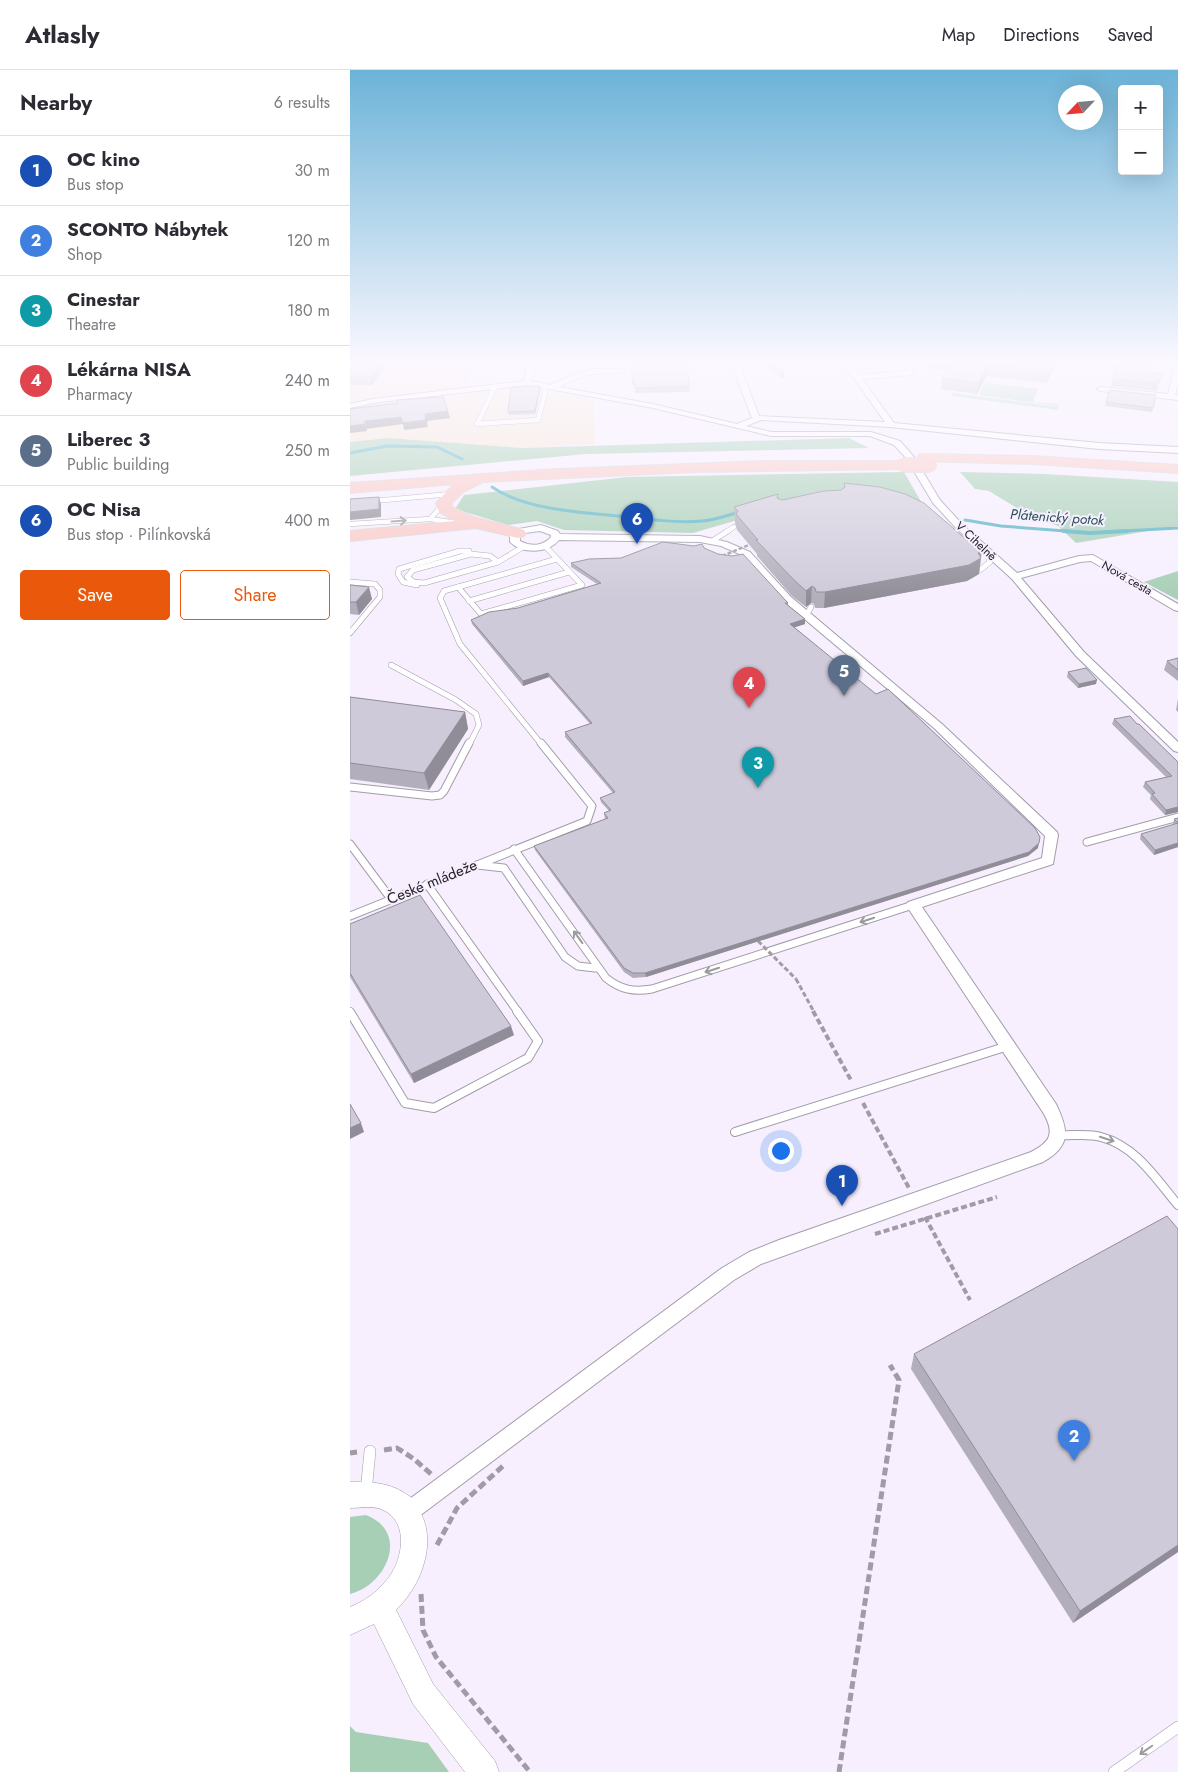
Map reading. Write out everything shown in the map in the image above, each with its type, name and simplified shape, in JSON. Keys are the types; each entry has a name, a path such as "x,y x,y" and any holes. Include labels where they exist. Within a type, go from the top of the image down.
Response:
{"highway":[{"path":"350,480 480,468 631,459 816,456 1178,476"},
{"path":"927,462 1032,460 1178,468"},
{"path":"350,488 547,472 900,461"},
{"path":"520,540 450,513 445,509 447,498 460,486 470,483 547,472"},
{"path":"350,536 462,524 485,525"}],"street":[{"name":"V Cihelně","path":"896,442 902,446 910,457 936,500 987,552 1015,577 1080,654 1178,748"},
{"path":"1063,442 1178,450"},
{"path":"541,528 552,531 556,537 545,546 534,548 520,540 528,529 541,528"},
{"path":"407,1513 728,1274 755,1258 1037,1157 1049,1151 1058,1135 1057,1122 913,905 1048,861 1052,835 938,726 809,610 787,599 747,554 736,548 700,539 556,537"},
{"name":"Nová cesta","path":"1015,577 1092,558 1178,608"},
{"path":"350,1621 366,1616 380,1608 400,1587 412,1561 415,1535 407,1513 392,1499 380,1493 358,1493"},
{"path":"380,1608 423,1694 484,1772"}],"lane":[{"path":"368,502 447,498"},
{"path":"430,519 447,498"},
{"path":"350,524 430,519 462,524"},
{"path":"712,541 734,527"},
{"path":"498,562 484,554 460,551 402,567 398,571 402,580 407,584 420,585 498,562 520,540"},
{"path":"545,546 582,584 481,614 458,587 557,559"},
{"path":"980,570 990,562 987,552"},
{"path":"431,581 414,582 408,579 408,574 413,570 471,554 484,554"},
{"path":"469,601 569,572"},
{"path":"350,582 375,584 380,590 380,597 352,627 350,633"},
{"name":"České mládeže","path":"350,916 587,821 592,806 460,644 440,598 444,591 458,587"},
{"path":"350,787 432,796 440,795 444,791 479,725 476,714 456,700 391,665"},
{"path":"1087,842 1178,817"},
{"path":"351,846 391,899"},
{"path":"514,849 606,978 626,990 638,992 913,905"},
{"path":"472,866 485,865 504,868 565,957 578,966 595,968"},
{"path":"350,1012 405,1103 434,1108 528,1058 538,1041 426,884"},
{"path":"735,1132 1008,1046"},
{"path":"1058,1135 1100,1136 1118,1143 1134,1154 1178,1205"},
{"path":"358,1493 370,1452"},
{"path":"1114,1772 1178,1727"}],"path":[{"path":"717,558 749,545"},
{"path":"758,942 796,979 970,1300"},
{"path":"872,1235 997,1197"},
{"path":"839,1772 899,1380 890,1365"},
{"path":"350,1453 397,1448 414,1459 443,1486 457,1508"},
{"path":"435,1550 457,1508 508,1462"},
{"path":"423,1588 420,1596 423,1630 436,1657 530,1772"}],"shaded area":[{"path":"447,442 595,442 595,444 522,448"}],"green space":[{"path":"350,442 447,442 522,448 704,442 858,442 869,448 586,454 350,476"},
{"path":"904,472 927,512 796,503 693,533 564,530 537,521 508,525 455,509 464,495 627,477"},
{"path":"960,472 1045,474 1178,482 1178,526 1076,543 1058,526 1025,513 989,491 975,489"},
{"path":"1178,571 1178,600 1144,582"},
{"path":"366,1515 379,1523 387,1533 390,1545 388,1558 383,1570 374,1580 363,1589 350,1594 350,1517"},
{"path":"350,1726 356,1732 428,1743 449,1772 350,1772"}],"building":[{"path":"844,483 880,487 905,494 924,503 968,541 972,540 982,549 978,553 981,558 969,565 825,592 816,592 812,586 806,591 756,540 758,540 736,514 738,511 734,507 778,494 777,498 782,500 824,491 841,490 845,487"},
{"path":"379,497 379,509 350,512 350,499"},
{"path":"663,542 694,546 702,544 704,548 718,554 732,556 743,554 788,603 785,603 805,619 790,624 876,694 888,689 1035,828 1040,837 1039,843 1029,852 645,973 633,973 624,968 534,846 608,818 604,813 611,810 600,798 615,792 565,732 592,723 548,673 523,681 471,620 489,612 518,608 601,583 571,563 589,559 621,558"},
{"path":"350,585 369,587 356,602 350,602"},
{"path":"1178,658 1178,670 1167,661"},
{"path":"1086,668 1097,680 1079,684 1068,672"},
{"path":"350,697 465,712 424,773 350,763"},
{"path":"1130,716 1178,762 1178,807 1166,810 1152,794 1155,793 1145,782 1172,776 1114,719"},
{"path":"1178,823 1178,843 1155,850 1141,834"},
{"path":"420,895 511,1026 411,1074 350,973 350,924"},
{"path":"350,1104 361,1123 350,1128"},
{"path":"1167,1216 1178,1229 1178,1545 1080,1611 914,1354"}],"waterway":[{"name":"Plátenický potok","path":"350,453 387,446 437,447 462,459"},
{"name":"Plátenický potok","path":"492,487 506,495 540,506 596,514 694,522 712,520 740,512"},
{"name":"Plátenický potok","path":"965,520 1001,526 1079,532"},
{"name":"Plátenický potok","path":"1105,532 1178,528"},
{"name":"Plátenický potok","path":"1063,531 1090,533 1127,531"}],"place":[{"name":"OC Nisa","path":"637,544"},
{"name":"Liberec 3","path":"844,696"},
{"name":"Lékárna NISA","path":"749,708"},
{"name":"Cinestar","path":"758,788"},
{"name":"OC kino","path":"842,1206"},
{"name":"SCONTO Nábytek","path":"1074,1461"}]}
